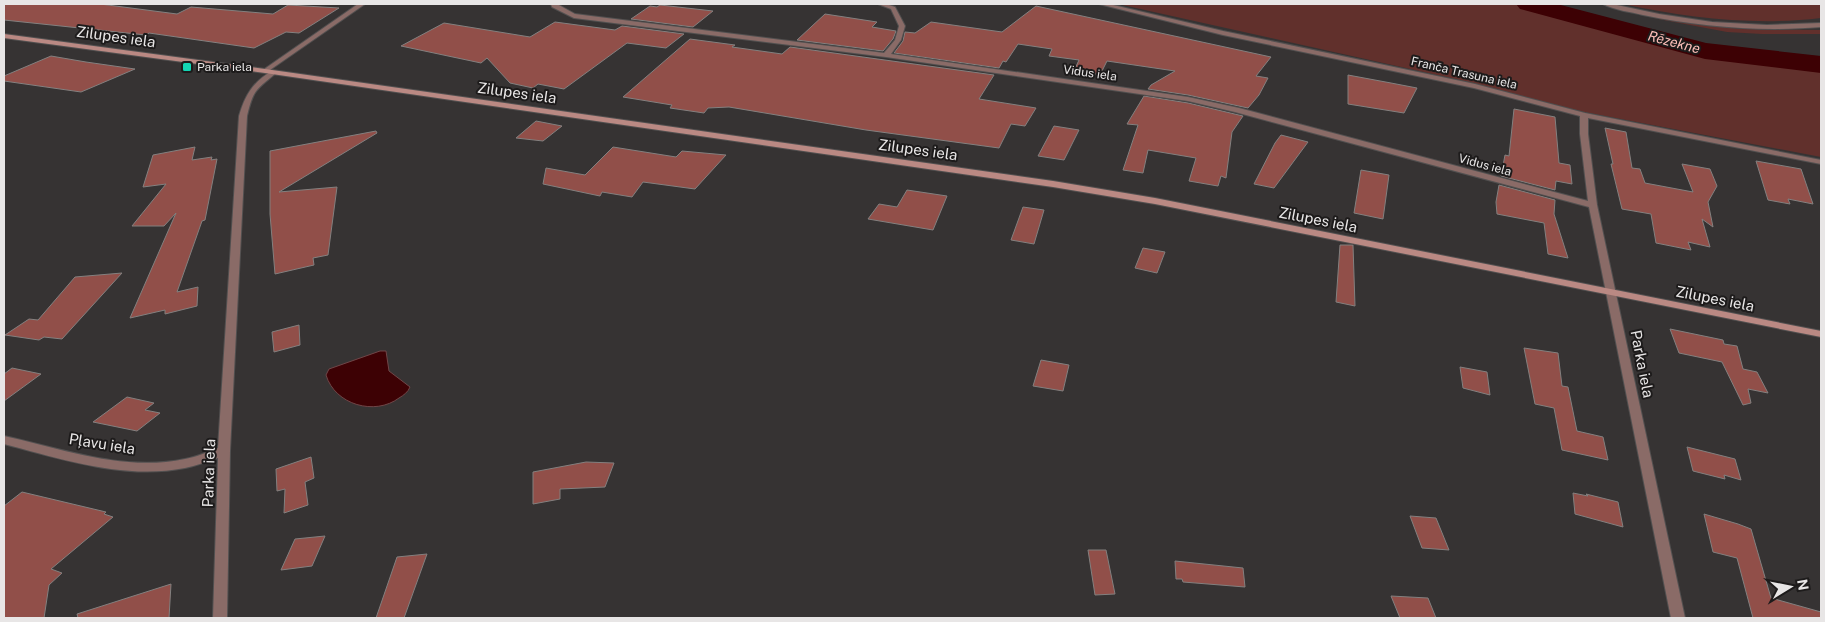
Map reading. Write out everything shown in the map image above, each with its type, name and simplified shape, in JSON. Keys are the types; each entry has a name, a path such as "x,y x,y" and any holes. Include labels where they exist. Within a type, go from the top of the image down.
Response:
{"main road":[{"name":"Zilupes iela","path":"4,36 270,71 933,166 1079,189 1174,205 1821,334"}],"street":[{"name":"Parka iela","path":"220,618 224,450 243,116 248,93 270,71 362,4"},
{"name":"Vidus iela","path":"554,4 554,6 574,16 886,55 1188,99 1236,110 1593,205"},
{"path":"881,4 893,8 902,26 898,40 886,55"},
{"name":"Franča Trasuna iela","path":"1102,4 1223,33 1475,86 1584,115 1821,162"},
{"path":"1606,4 1670,18 1717,24 1782,27 1821,25"},
{"name":"Parka iela","path":"1584,115 1584,134 1593,205 1678,618"},
{"name":"Pļavu iela","path":"4,440 60,454 128,467 184,464 224,450"}],"shaded area":[{"path":"1118,4 1536,4 1719,53 1821,64 1821,157 1584,112 1464,81"},
{"path":"1515,4 1548,4 1655,34 1632,36"},
{"path":"1623,4 1821,4 1821,18 1747,21 1697,17"},
{"path":"1653,18 1739,29 1821,30 1821,34 1727,32"},
{"path":"380,351 386,351 389,371 410,387 406,393 389,403 368,407 347,400 338,394 326,375 329,369"}],"building":[{"path":"4,4 100,4 177,14 191,7 273,14 288,5 339,8 299,33 286,32 254,48 149,33 146,35 4,20"},
{"path":"660,5 713,11 693,27 631,19 650,6 657,7"},
{"path":"1036,6 1271,57 1256,76 1268,78 1259,95 1248,108 1188,95 1148,89 1151,85 1175,71 1107,61 1102,71 1098,71 1097,74 1074,71 1079,60 1049,56 1052,49 1018,44 1006,62 1003,61 999,68 894,53 903,41 905,32 915,33 931,22 1002,32"},
{"path":"825,14 877,22 872,27 896,31 893,39 883,51 797,40"},
{"path":"555,22 615,30 622,26 684,34 666,48 627,43 564,89 538,84 533,88 510,83 487,58 481,63 401,46 444,23 530,37"},
{"path":"690,39 782,54 790,47 994,75 979,99 1036,108 1025,126 1011,124 999,148 866,130 729,107 708,108 704,113 670,108 672,105 623,97"},
{"path":"51,56 135,69 81,92 4,81 4,76"},
{"path":"1348,75 1417,88 1404,113 1348,104"},
{"path":"1144,96 1188,103 1243,116 1232,132 1226,178 1221,176 1218,186 1189,181 1196,158 1148,150 1143,173 1123,170 1138,125 1127,124"},
{"path":"1514,109 1555,117 1559,163 1570,165 1572,184 1556,181 1555,190 1501,176 1505,155 1509,156"},
{"path":"536,121 562,126 543,141 516,138"},
{"path":"1054,126 1079,130 1064,160 1038,156"},
{"path":"1605,128 1626,132 1632,168 1640,169 1645,183 1693,192 1682,164 1710,169 1717,186 1708,202 1713,227 1702,219 1710,247 1688,242 1691,250 1656,243 1651,214 1622,209 1611,164 1613,164"},
{"path":"376,131 377,133 279,192 337,187 328,255 313,258 314,265 275,274 270,214 270,151"},
{"path":"1281,135 1308,142 1274,188 1254,184 1275,143"},
{"path":"195,147 192,160 212,157 211,160 217,159 205,220 202,221 177,292 198,287 197,306 165,314 165,310 130,318 176,213 164,226 132,226 166,184 143,187 153,155"},
{"path":"613,147 676,157 682,151 726,155 695,189 643,182 632,197 602,192 600,196 543,184 546,168 585,175"},
{"path":"1756,161 1801,169 1813,204 1788,199 1790,204 1768,200"},
{"path":"1361,170 1389,175 1383,219 1354,213"},
{"path":"1499,185 1555,200 1554,214 1568,258 1548,254 1544,223 1497,214 1496,202"},
{"path":"907,190 947,196 933,230 868,219 879,204 897,207"},
{"path":"1023,207 1044,210 1034,244 1011,240"},
{"path":"1340,245 1353,245 1355,306 1336,302"},
{"path":"1143,248 1165,252 1157,273 1135,268"},
{"path":"122,273 62,339 44,337 39,340 5,335 29,319 38,320 75,277"},
{"path":"299,325 300,345 274,352 272,332"},
{"path":"1670,329 1723,340 1724,344 1737,346 1743,369 1757,372 1768,393 1748,389 1751,403 1743,405 1722,362 1679,353"},
{"path":"1524,348 1558,353 1562,386 1568,387 1577,431 1603,437 1608,460 1562,450 1554,408 1535,404"},
{"path":"1041,360 1069,365 1063,391 1033,386"},
{"path":"1460,367 1487,372 1490,395 1463,388"},
{"path":"12,368 41,374 4,401 4,374"},
{"path":"127,397 154,403 145,410 160,413 137,431 93,422"},
{"path":"1687,447 1735,459 1741,480 1724,475 1725,479 1693,471"},
{"path":"311,457 314,478 305,482 308,505 284,513 285,489 277,491 276,469"},
{"path":"586,462 614,463 605,487 560,489 560,499 533,504 533,472"},
{"path":"22,492 106,512 104,514 113,517 51,569 62,573 49,585 44,618 4,618 4,506"},
{"path":"1573,493 1588,496 1586,494 1618,502 1623,527 1575,514"},
{"path":"1704,514 1751,529 1771,598 1821,612 1821,618 1753,618 1737,558 1713,552"},
{"path":"1410,516 1436,518 1449,550 1422,548"},
{"path":"325,536 312,566 281,570 295,539"},
{"path":"1088,550 1106,550 1115,594 1095,595"},
{"path":"427,554 404,618 376,618 397,557"},
{"path":"1175,561 1243,568 1245,587 1183,582 1182,579 1176,579"},
{"path":"171,584 169,618 78,618 77,614"},
{"path":"1391,596 1428,598 1436,618 1400,618"}],"waterway":[{"name":"Rēzekne","path":"1529,4 1705,51 1821,65"}],"place":[{"name":"Parka iela","path":"187,67"}]}
